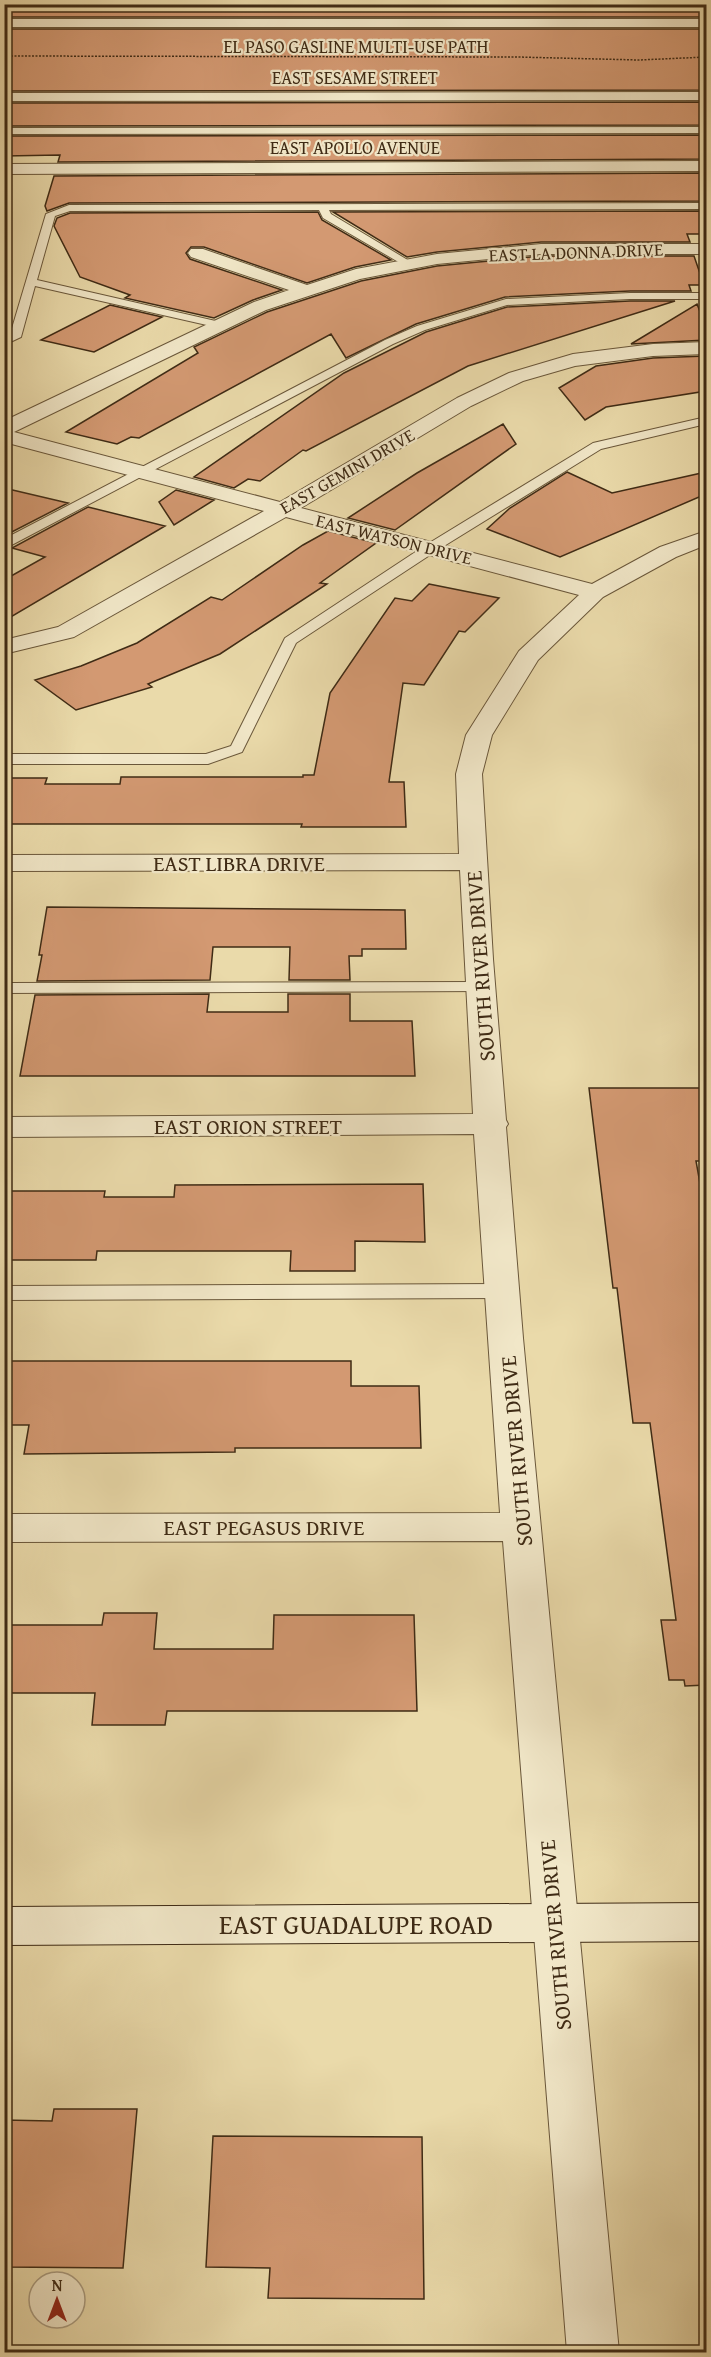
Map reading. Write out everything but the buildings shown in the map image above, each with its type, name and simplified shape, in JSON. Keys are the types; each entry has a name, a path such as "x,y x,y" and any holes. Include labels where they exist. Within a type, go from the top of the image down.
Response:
{"street":[{"path":"4,23 581,17 706,23"},
{"name":"EAST SESAME STREET","path":"4,97 706,96"},
{"name":"EAST APOLLO AVENUE","path":"4,169 706,166"},
{"name":"EAST LA DONNA DRIVE","path":"4,429 260,306 356,274 437,259 541,249 706,249"},
{"path":"197,253 305,290"},
{"name":"EAST GEMINI DRIVE","path":"4,647 66,632 282,510 464,402 516,377 573,360 654,350 706,348"},
{"name":"EAST WATSON DRIVE","path":"4,436 595,591"},
{"path":"595,591 668,552 706,538"},
{"name":"SOUTH RIVER DRIVE","path":"593,2352 554,1923 502,1291 473,862 470,774 479,735 528,656 595,591"},
{"name":"EAST LIBRA DRIVE","path":"4,864 473,862"},
{"name":"EAST ORION STREET","path":"4,1127 492,1124"},
{"name":"EAST PEGASUS DRIVE","path":"4,1528 523,1527"},
{"name":"EAST GUADALUPE ROAD","path":"4,1926 706,1922"}],"lane":[{"path":"4,131 706,129"},
{"path":"4,342 15,337 51,214 69,208 706,206"},
{"path":"322,207 327,216 407,264"},
{"path":"31,282 220,325"},
{"path":"4,545 389,342 432,324 506,302 630,296 706,296"},
{"path":"4,759 208,759 237,749 290,641 431,548 597,446 706,421"},
{"path":"4,988 481,987"},
{"path":"4,1293 502,1291"}],"path":[{"name":"EL PASO GASLINE MULTI-USE PATH","path":"4,56 517,57 639,60 706,57"}]}
